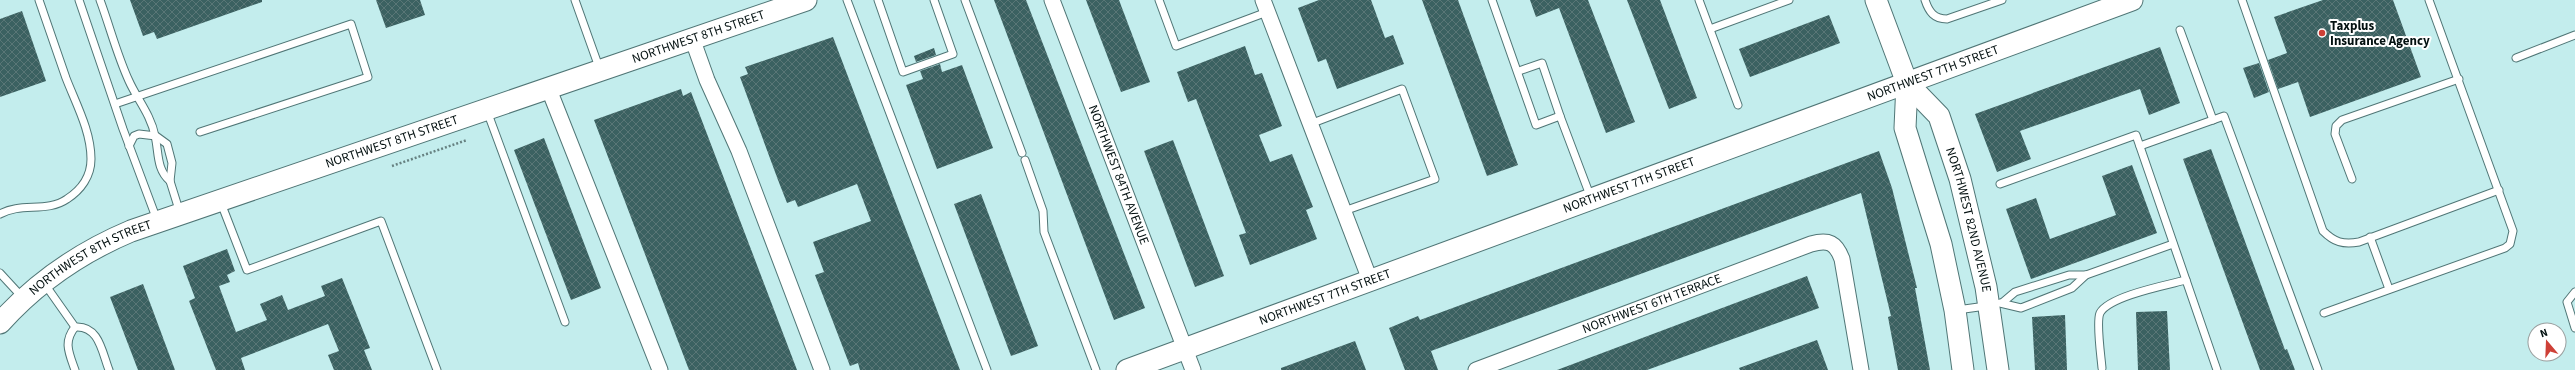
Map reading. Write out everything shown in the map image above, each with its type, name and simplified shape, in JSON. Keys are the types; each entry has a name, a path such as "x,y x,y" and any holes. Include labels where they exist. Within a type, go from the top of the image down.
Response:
{"street":[{"name":"NORTHWEST 8TH STREET","path":"1,319 43,282 98,246 158,221 806,0"},
{"name":"NORTHWEST 84TH AVENUE","path":"1052,0 1193,370"},
{"name":"NORTHWEST 82ND AVENUE","path":"1876,0 1907,83 1905,128 1933,212 1955,310 1963,370"},
{"name":"NORTHWEST 7TH STREET","path":"1127,370 1163,364 1185,349 2132,0"},
{"path":"1265,6 1370,280"},
{"path":"692,38 739,151 822,370"},
{"name":"NORTHWEST 82ND AVENUE","path":"1907,83 1939,116 1996,304 1998,370"},
{"path":"548,87 660,370"},
{"name":"NORTHWEST 6TH TERRACE","path":"1476,370 1812,244 1830,241 1835,245 1842,259 1861,370"}],"lane":[{"path":"0,214 16,208 54,205 66,201 76,193 88,174 91,160 87,134 39,0"},
{"path":"78,0 129,146 158,221"},
{"path":"100,0 129,81 138,96 156,136 156,150 163,175 170,181"},
{"path":"575,0 600,70"},
{"path":"847,0 987,370"},
{"path":"878,0 903,72 953,54 934,0"},
{"path":"965,0 1043,211 1044,232 1096,370"},
{"path":"1159,0 1176,46 1265,6"},
{"path":"1492,0 1536,125 1560,116"},
{"path":"1699,0 1738,105"},
{"path":"1710,29 1789,0"},
{"path":"1925,0 1932,14 1940,19 1947,19 2002,0"},
{"path":"2242,0 2323,231 2329,238 2343,243 2359,242 2499,190"},
{"path":"2324,313 2510,244 2513,231 2430,0"},
{"path":"115,104 351,24 368,77 200,132"},
{"path":"2180,30 2213,120"},
{"path":"2516,58 2575,35"},
{"path":"1518,71 1542,63 1591,199"},
{"path":"2352,179 2335,134 2336,126 2342,120 2459,79"},
{"path":"1310,124 1402,89 1435,179 1344,211"},
{"path":"487,109 565,322"},
{"path":"2140,146 2224,116 2318,370"},
{"path":"129,146 134,136 139,134 156,136 167,144 172,163 170,181 180,213"},
{"path":"2000,184 2136,135 2217,370"},
{"path":"220,200 247,270 381,221 437,370"},
{"path":"2370,237 2389,289"},
{"path":"1996,304 2015,292 2069,275 2086,274 2173,244"},
{"path":"0,272 24,298"},
{"path":"1955,310 1996,304 2021,308 2072,288 2086,274"},
{"path":"2102,368 2099,319 2105,307 2124,297 2186,280"},
{"path":"43,282 75,327 87,328 96,335 109,370"},
{"path":"2044,283 2049,297"},
{"path":"2575,292 2567,302 2575,328"},
{"path":"75,327 69,334 67,349 75,370"}],"path":[{"path":"392,166 467,140"}],"building":[{"path":"130,0 262,0 262,2 157,39 154,32 143,36"},
{"path":"376,0 420,0 425,15 386,28"},
{"path":"994,0 1026,0 1145,308 1114,320"},
{"path":"1086,0 1119,0 1150,82 1121,92"},
{"path":"1319,0 1371,0 1385,38 1393,35 1404,64 1337,89 1326,59 1318,62 1298,8"},
{"path":"1422,0 1458,0 1518,165 1487,176"},
{"path":"1530,0 1588,0 1635,122 1606,133 1559,8 1536,17"},
{"path":"1627,0 1660,0 1697,98 1669,109"},
{"path":"2323,0 2393,0 2421,77 2310,117 2298,82 2278,89 2268,60 2287,53 2274,17"},
{"path":"22,11 46,81 0,97 0,19"},
{"path":"1829,15 1840,43 1750,77 1739,49"},
{"path":"833,37 960,370 860,370 858,363 850,366 815,275 824,272 813,242 871,221 857,184 798,207 795,200 787,203 778,180 740,77 748,74 745,67"},
{"path":"1245,46 1255,75 1262,73 1282,126 1259,135 1270,162 1292,154 1313,207 1306,210 1317,239 1250,265 1239,235 1246,233 1196,99 1188,102 1177,72"},
{"path":"2160,47 2180,103 2149,115 2140,89 2020,131 2031,159 1997,172 1975,114"},
{"path":"934,48 936,55 916,62 914,56"},
{"path":"2259,63 2269,92 2254,98 2243,68"},
{"path":"940,64 942,72 962,65 993,148 937,169 906,85 923,79 920,71"},
{"path":"681,89 683,96 691,92 797,370 689,370 594,120"},
{"path":"544,138 601,288 571,300 514,150"},
{"path":"1173,140 1224,276 1195,287 1144,151"},
{"path":"2211,149 2285,350 2287,349 2295,370 2260,370 2183,159"},
{"path":"1879,151 1892,188 1917,288 1915,288 1930,370 1898,370 1888,317 1891,316 1861,193 1431,351 1438,370 1405,370 1389,328 1418,316 1420,320"},
{"path":"2132,165 2157,233 2031,279 2006,209 2036,198 2050,239 2116,215 2102,176"},
{"path":"981,194 1038,346 1011,356 954,204"},
{"path":"227,249 235,271 227,275 230,282 219,286 236,332 267,320 260,304 282,295 288,310 325,296 321,286 342,278 370,348 364,350 372,370 334,370 328,355 339,351 328,324 241,358 245,370 216,370 189,301 195,298 183,266"},
{"path":"1807,276 1819,308 1647,370 1557,370"},
{"path":"143,284 175,370 138,370 110,297"},
{"path":"2167,311 2170,370 2138,370 2136,312"},
{"path":"2065,315 2067,370 2035,370 2032,317"},
{"path":"1817,340 1828,370 1740,370 1739,368"},
{"path":"1355,341 1366,370 1281,370 1281,368"}],"place":[{"name":"Taxplus Insurance Agency","path":"2322,33"}]}
